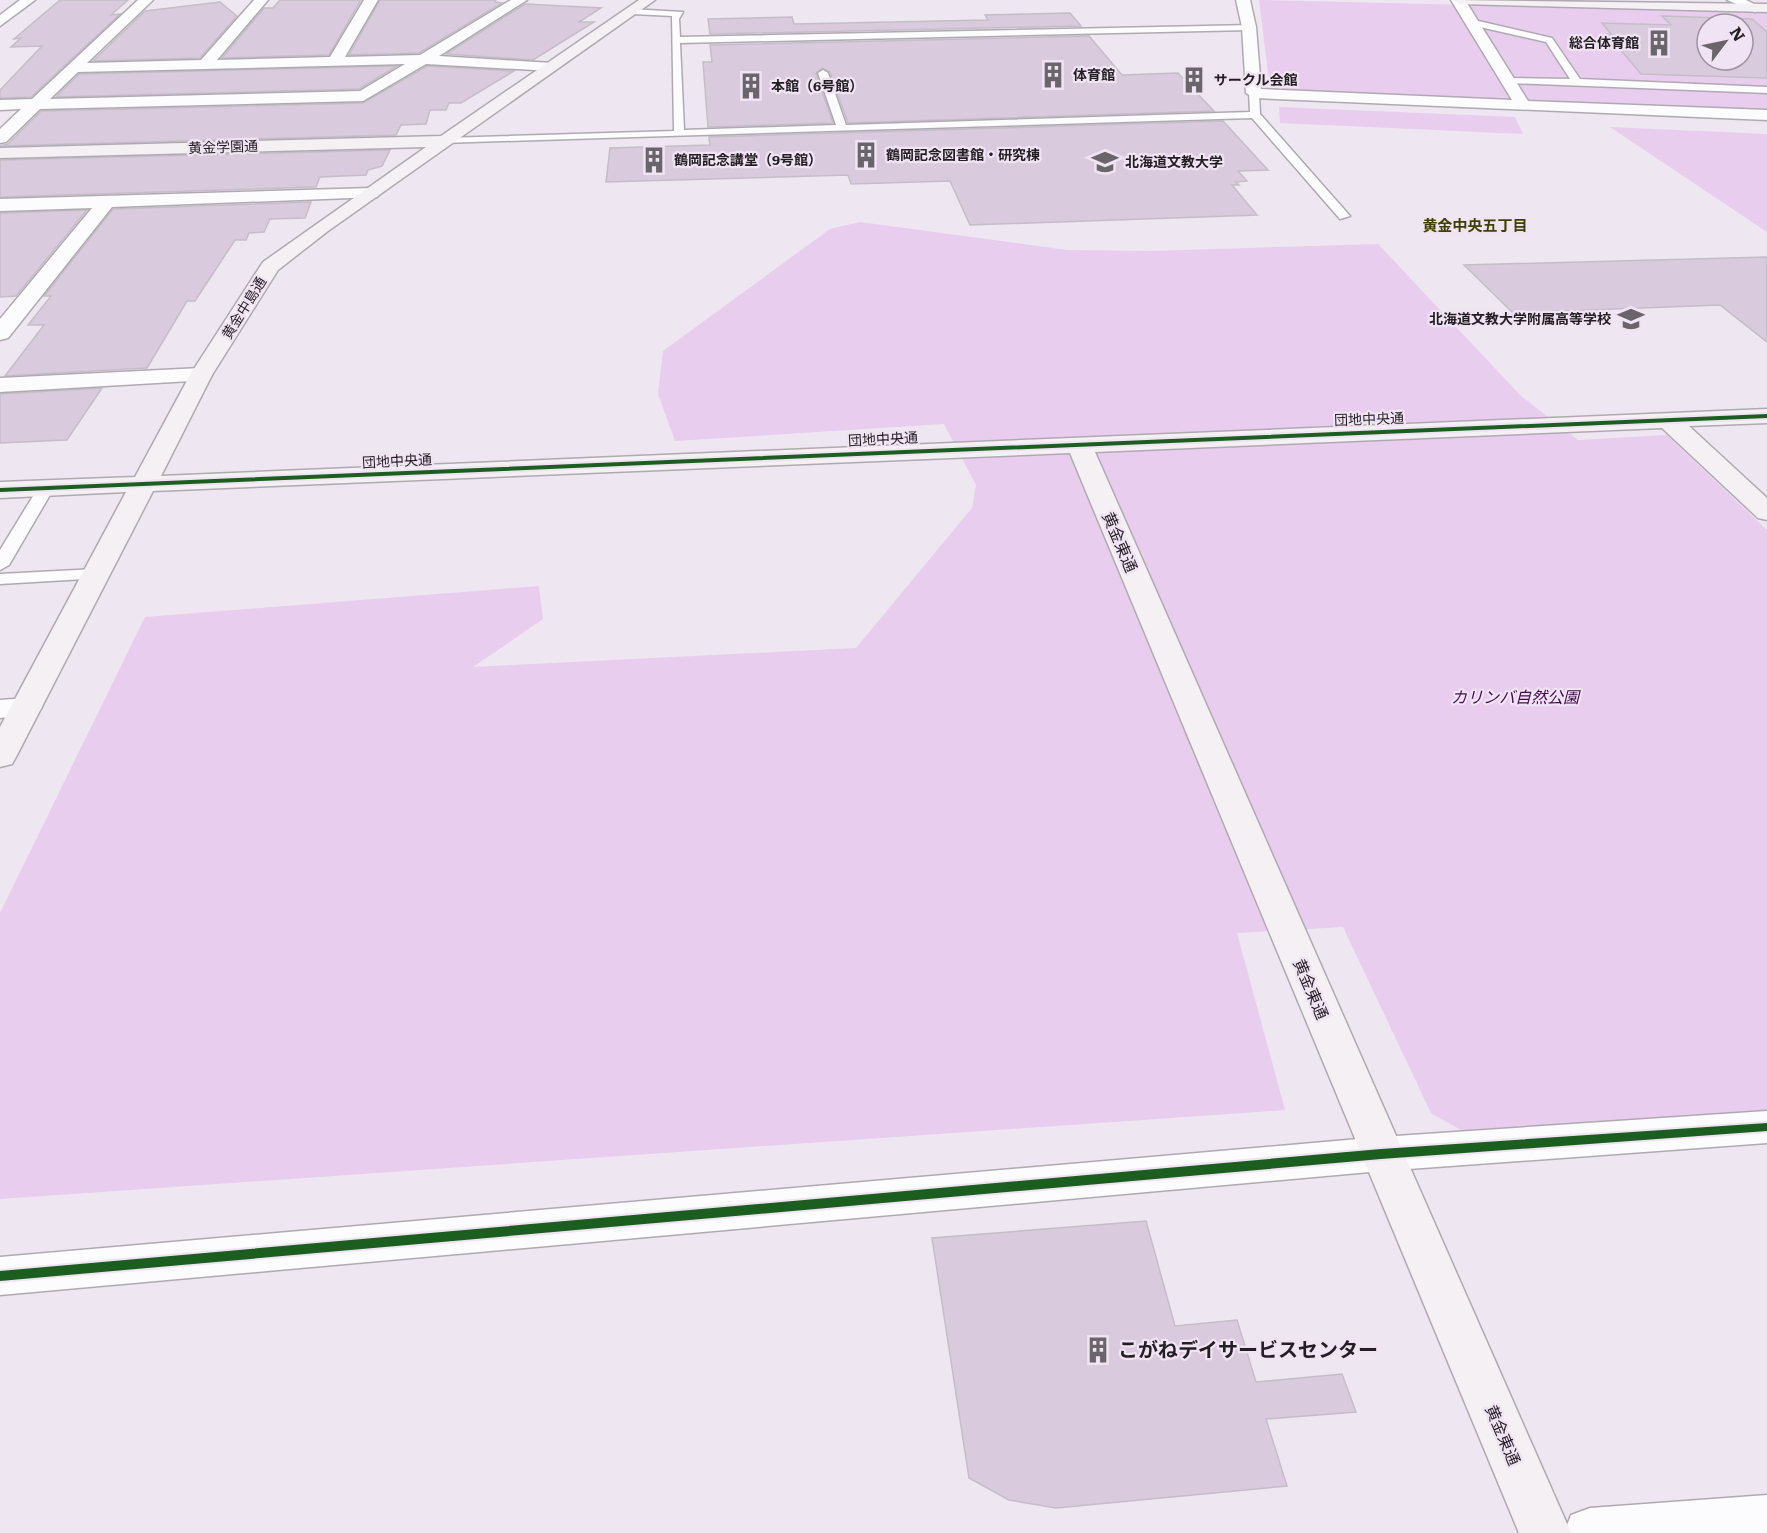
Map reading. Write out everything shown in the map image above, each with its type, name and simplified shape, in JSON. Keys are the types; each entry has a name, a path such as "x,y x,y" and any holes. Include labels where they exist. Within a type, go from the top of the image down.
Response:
{"street":[{"path":"0,22 28,0"},
{"path":"0,138 34,104 77,68 146,0"},
{"path":"206,64 261,0"},
{"path":"335,61 371,0"},
{"path":"0,105 363,96 520,0"},
{"path":"1244,0 1249,27 1254,93 1277,96 1767,115"},
{"path":"1459,0 1761,8"},
{"path":"1459,0 1523,105"},
{"path":"1734,0 1761,8"},
{"name":"黄金中島通","path":"0,757 13,708 96,574 201,375 270,266 370,193 641,5"},
{"path":"77,68 421,59 552,67"},
{"name":"黄金学園通","path":"0,153 445,141"},
{"path":"0,205 370,193"},
{"path":"0,333 106,201"},
{"path":"0,385 201,375"},
{"name":"団地中央通","path":"0,490 1767,416"},
{"path":"1668,420 1767,512"},
{"name":"黄金東通","path":"1079,444 1545,1533"},
{"path":"0,1276 1381,1154 1767,1127"},
{"path":"1590,1533 1767,1520"}],"lane":[{"path":"641,5 680,14 675,18 679,132"},
{"path":"1474,23 1549,40 1577,82"},
{"path":"675,40 1249,27"},
{"path":"823,73 842,128"},
{"path":"1508,80 1767,90"},
{"path":"1254,93 1255,115 1344,216"},
{"path":"445,141 1255,115"},
{"path":"0,565 46,488"},
{"path":"0,579 96,574"}],"green space":[{"path":"1259,0 1767,12 1767,111 1280,92 1270,89"},
{"path":"1279,107 1515,117 1523,134 1280,123"},
{"path":"1610,127 1767,134 1767,232"},
{"name":"カリンバ自然公園","path":"860,222 1067,250 1151,251 1378,244 1521,396 1578,440 1667,435 1767,530 1767,1110 1468,1134 1431,1113 1343,927 1237,933 1285,1110 0,1199 0,913 145,617 539,586 543,619 473,667 856,648 972,508 976,485 944,424 675,441 658,394 663,351 830,229"}],"building":[{"path":"60,0 128,0 111,15 120,14 31,97 0,98 0,90 42,46 11,47 21,38 14,39"},
{"path":"280,0 361,0 329,55 222,58 264,8 273,8"},
{"path":"380,0 496,0 495,2 502,3 419,53 349,55"},
{"path":"220,2 237,16 200,58 93,61 145,11"},
{"path":"525,4 601,8 579,22 594,22 533,60 446,54"},
{"path":"1070,13 1081,26 710,34 708,19 792,17 794,24 988,20 985,15"},
{"name":"総合体育館","path":"1662,16 1695,17 1695,72 1755,72 1755,22 1767,32 1767,78 1641,74 1607,34 1611,34 1602,23 1671,25"},
{"path":"1089,36 1122,75 1178,73 1214,111 848,123 830,72 822,68 816,74 833,123 708,127 703,62 712,62 710,45"},
{"path":"397,66 359,89 56,97 79,74"},
{"path":"427,66 514,71 461,103 449,103 446,110 430,110 426,124 401,125 396,135 0,146 8,144 41,111 363,103"},
{"path":"1223,121 1268,170 1238,171 1247,181 1236,182 1239,185 1232,185 1257,215 970,225 950,181 851,184 848,175 606,182 610,148 710,145 709,137"},
{"path":"390,150 382,166 368,170 366,175 320,177 316,187 0,197 0,160"},
{"path":"311,202 305,218 270,219 264,232 249,233 246,240 235,240 195,301 187,301 147,368 5,376 44,325 28,325 51,296 44,296 113,209"},
{"path":"87,210 16,296 0,297 0,213"},
{"path":"1767,257 1767,342 1720,305 1513,313 1464,265"},
{"path":"102,388 67,440 0,443 0,394"},
{"name":"こがねデイサービスセンター","path":"1146,1221 1175,1326 1237,1320 1256,1382 1342,1374 1356,1412 1266,1419 1287,1486 1056,1508 1009,1500 969,1478 932,1238"}],"cycle path":[{"path":"0,490 1767,416"},
{"path":"0,1276 1381,1154 1767,1127"}],"place":[{"name":"総合体育館","path":"1659,43"},
{"name":"体育館","path":"1053,75"},
{"name":"サークル会館","path":"1194,80"},
{"name":"本館（6号館）","path":"751,86"},
{"name":"鶴岡記念図書館・研究棟","path":"866,155"},
{"name":"鶴岡記念講堂（9号館）","path":"654,160"},
{"name":"北海道文教大学","path":"1105,162"},
{"name":"北海道文教大学附属高等学校","path":"1631,319"},
{"name":"こがねデイサービスセンター","path":"1098,1350"}],"district":[{"name":"黄金中央五丁目","path":"1475,226"}]}
